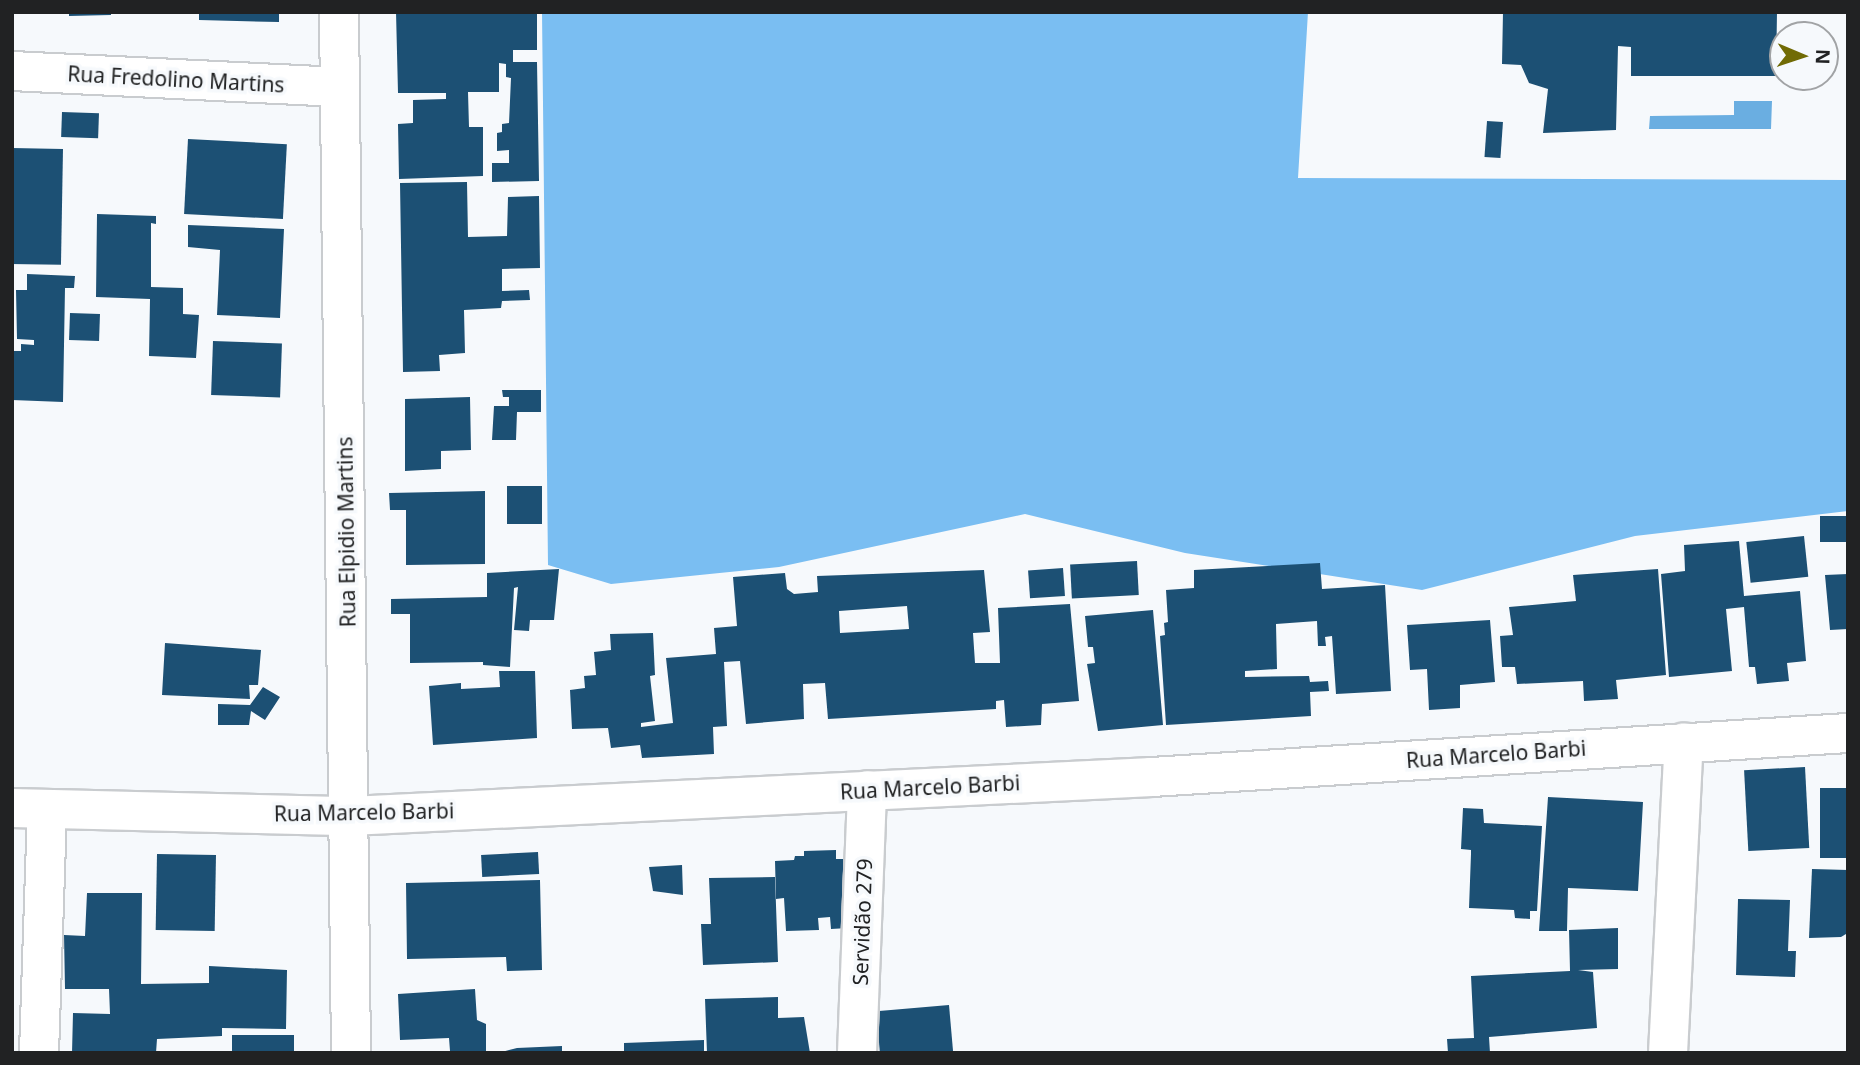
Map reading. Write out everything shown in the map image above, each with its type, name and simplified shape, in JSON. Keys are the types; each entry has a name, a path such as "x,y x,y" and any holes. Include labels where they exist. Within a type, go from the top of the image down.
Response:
{"street":[{"name":"Rua Elpidio Martins","path":"339,12 351,1053"},
{"name":"Rua Fredolino Martins","path":"12,71 340,87"},
{"name":"Rua Marcelo Barbi","path":"29,809 350,816 867,790 1848,733"},
{"path":"1668,1053 1684,742"},
{"name":"Servidão 279","path":"857,1053 867,790"},
{"path":"29,809 39,1053"}],"shaded area":[{"path":"542,12 1308,12 1298,178 1848,180 1848,511 1635,536 1422,590 1185,553 1025,514 779,567 611,584 548,565"},
{"path":"1734,101 1772,101 1771,129 1649,129 1650,116 1734,115"}],"building":[{"path":"69,12 111,12 111,15 69,16"},
{"path":"199,12 279,12 279,22 199,20"},
{"path":"396,12 537,12 537,50 513,50 513,62 537,62 539,181 492,182 492,163 509,163 509,150 497,151 497,133 502,132 502,124 509,123 511,78 506,77 506,64 499,63 499,92 468,92 469,127 483,127 483,176 399,179 398,124 413,123 413,100 446,99 446,93 398,93"},
{"path":"1503,12 1777,12 1777,21 1769,21 1769,76 1631,76 1631,47 1618,46 1616,130 1543,133 1548,89 1529,83 1521,65 1502,64"},
{"path":"62,112 99,113 98,138 61,137"},
{"path":"1487,121 1503,122 1500,158 1484,157"},
{"path":"188,139 287,144 283,219 184,214"},
{"path":"12,148 63,149 61,265 12,264"},
{"path":"467,182 468,237 507,236 508,197 539,196 540,268 502,269 502,291 529,290 530,300 502,301 501,308 464,310 465,353 439,355 440,371 403,372 400,183"},
{"path":"97,214 156,216 156,224 151,223 151,287 183,288 183,314 199,315 196,358 149,356 150,299 96,297"},
{"path":"188,225 284,229 280,318 217,315 220,250 188,247"},
{"path":"27,274 75,276 74,288 65,288 63,402 12,400 12,351 21,351 21,344 34,345 34,340 17,339 16,290 27,290"},
{"path":"70,313 100,314 99,341 69,340"},
{"path":"213,341 282,343 280,397 211,395"},
{"path":"502,390 541,390 541,412 517,412 516,440 492,440 494,406 509,406 509,397 503,397"},
{"path":"470,397 471,450 441,451 441,469 405,471 405,399"},
{"path":"507,486 542,486 542,524 507,524"},
{"path":"485,491 485,564 406,565 406,510 390,510 389,493"},
{"path":"1820,516 1848,516 1848,542 1820,542"},
{"path":"1804,536 1808,577 1751,583 1746,542"},
{"path":"1739,541 1744,596 1800,591 1806,661 1787,663 1789,681 1757,684 1755,667 1749,667 1744,607 1726,609 1732,671 1669,677 1661,574 1685,571 1684,545"},
{"path":"1137,561 1139,595 1072,598 1070,565"},
{"path":"1320,563 1322,589 1385,585 1391,691 1336,694 1332,636 1325,637 1326,646 1318,646 1317,621 1276,624 1277,669 1245,671 1245,677 1309,676 1310,682 1328,681 1329,691 1310,692 1311,716 1166,725 1160,636 1165,635 1164,623 1168,622 1166,590 1194,588 1194,570"},
{"path":"1063,568 1065,596 1030,598 1028,570"},
{"path":"559,569 554,620 530,620 529,631 514,630 518,587 514,588 510,667 483,665 483,662 410,663 410,614 391,614 391,599 487,597 487,573"},
{"path":"1658,569 1666,675 1616,680 1618,699 1584,701 1583,681 1517,684 1515,667 1502,667 1500,636 1513,635 1509,607 1576,601 1573,575"},
{"path":"984,570 990,632 973,633 975,663 1000,663 998,608 1070,604 1079,701 1042,704 1041,725 1006,727 1004,700 996,701 996,709 828,719 825,683 803,684 804,719 746,724 740,661 724,662 727,726 713,727 714,754 642,758 640,745 611,748 608,728 572,729 570,690 585,688 584,676 596,675 594,652 611,650 610,634 653,633 655,675 650,676 655,721 641,723 641,727 673,723 666,658 716,654 714,628 737,626 733,577 785,573 787,589 794,594 818,592 817,576","holes":["907,606 909,629 840,633 839,611"]},
{"path":"1848,574 1848,629 1830,630 1825,575"},
{"path":"1153,610 1163,725 1098,731 1087,664 1095,663 1093,647 1088,647 1085,616"},
{"path":"1490,620 1495,682 1460,685 1460,708 1429,710 1427,669 1410,670 1407,625"},
{"path":"165,643 261,650 258,685 249,685 250,699 162,695"},
{"path":"499,671 535,671 537,738 433,745 429,686 461,683 461,689 500,687"},
{"path":"263,687 280,697 265,720 251,711 249,725 218,725 218,704 250,705"},
{"path":"1805,767 1809,848 1748,851 1744,770"},
{"path":"1820,788 1848,788 1848,858 1820,858"},
{"path":"1548,797 1643,802 1638,891 1568,888 1567,931 1539,931"},
{"path":"1463,808 1483,809 1484,823 1542,826 1537,911 1530,911 1530,919 1515,918 1514,910 1469,908 1471,850 1461,849"},
{"path":"836,850 836,859 852,859 848,928 831,929 830,917 818,918 819,930 786,931 784,898 776,899 775,861 794,860 795,856 804,856 804,851"},
{"path":"538,852 539,874 482,877 481,855"},
{"path":"157,854 216,855 215,931 156,930"},
{"path":"682,865 683,895 653,891 649,867"},
{"path":"1812,869 1848,870 1848,918 1846,934 1841,937 1809,938"},
{"path":"775,877 778,962 703,965 701,924 711,924 709,878"},
{"path":"540,880 542,970 507,971 506,957 407,959 406,883"},
{"path":"87,893 142,893 141,984 209,983 209,966 287,970 286,1029 222,1028 222,1036 157,1039 156,1053 72,1053 73,1013 110,1014 109,989 65,989 64,935 85,936"},
{"path":"1738,899 1790,900 1788,951 1796,951 1795,977 1736,975"},
{"path":"1618,928 1618,969 1578,970 1593,972 1597,1028 1489,1037 1490,1053 1448,1053 1447,1039 1474,1038 1471,976 1570,971 1569,930"},
{"path":"475,989 477,1020 486,1024 486,1053 450,1051 449,1038 400,1040 398,994"},
{"path":"778,997 778,1018 804,1017 810,1053 707,1053 705,999"},
{"path":"949,1005 953,1053 880,1053 876,1011"},
{"path":"232,1035 294,1035 294,1053 232,1053"},
{"path":"704,1040 704,1053 624,1053 624,1043"},
{"path":"562,1046 562,1053 498,1053 517,1048"}]}
